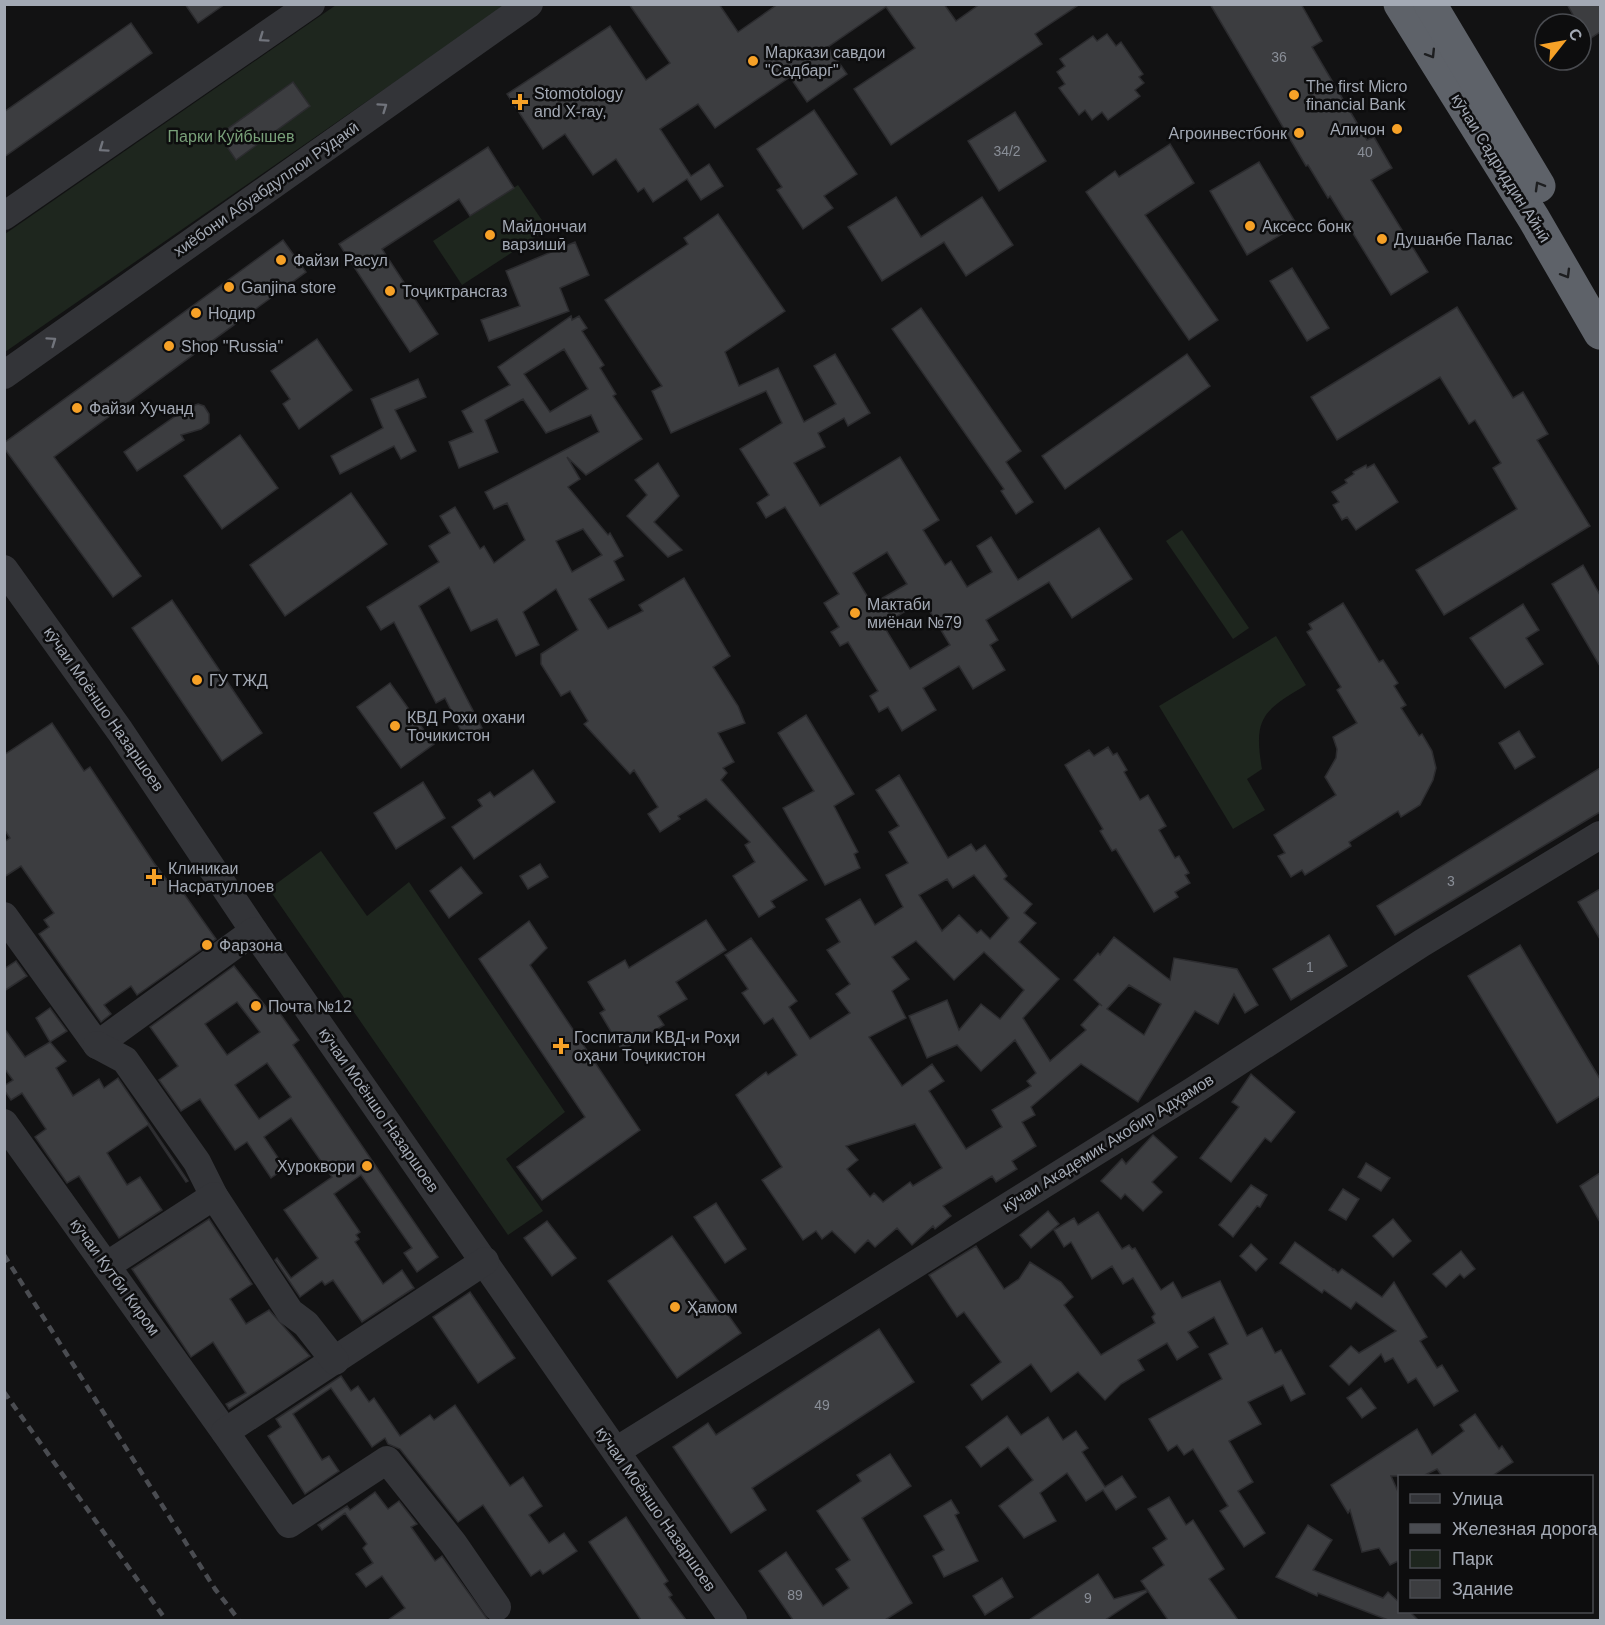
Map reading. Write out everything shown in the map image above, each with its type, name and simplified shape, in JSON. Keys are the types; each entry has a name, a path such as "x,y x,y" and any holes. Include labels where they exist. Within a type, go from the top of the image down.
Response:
{"highway":[{"name":"кӯчаи Садриддин Айнӣ","path":"1400,4 1600,333"},
{"name":"кӯчаи Садриддин Айнӣ","path":"1430,4 1600,291"}],"street":[{"path":"4,216 311,4"},
{"name":"хиёбони Абуабдуллои Рӯдакӣ","path":"4,375 529,4"},
{"name":"кӯчаи Моёншо Назаршоев","path":"4,569 120,731 254,931 733,1620"},
{"name":"кӯчаи Академик Акобир Адҳамов","path":"616,1451 1193,1091 1422,943 1600,835"},
{"path":"4,916 97,1045 125,1060 197,1162 214,1196 290,1312 306,1324 335,1361"},
{"path":"97,1045 254,931"},
{"name":"кӯчаи Кутби Киром","path":"4,1123 289,1524 387,1460 453,1543 497,1607"},
{"path":"106,1266 214,1196"},
{"path":"225,1432 485,1261"}],"green space":[{"name":"Парки Куйбышев","path":"336,5 506,5 5,352 5,234"},
{"name":"Майдончаи варзишӣ","path":"518,185 548,229 462,285 433,241"},
{"path":"1182,530 1249,628 1233,639 1166,541"},
{"path":"1276,636 1306,685 1280,702 1264,717 1259,738 1262,769 1247,779 1265,810 1233,829 1159,706"},
{"path":"321,851 367,916 409,882 565,1112 506,1159 543,1211 508,1235 269,889"}],"building":[{"path":"185,4 225,4 198,23"},
{"path":"629,4 719,4 738,32 778,4 944,4 956,21 980,4 1080,4 1035,34 1042,44 891,145 854,89 915,48 886,7 828,47 847,74 807,102 790,77 715,128 698,104 660,129 691,176 709,164 723,186 701,200 687,179 653,202 644,188 638,192 616,159 593,175 565,134 543,149 507,94 610,26 646,80 670,63"},
{"path":"1210,4 1301,4 1322,41 1312,47 1367,140 1374,137 1392,168 1371,180 1428,272 1391,295 1330,196 1328,198 1308,165 1306,166"},
{"path":"1567,4 1600,4 1600,32 1593,37 1593,12 1571,12"},
{"path":"131,23 152,53 4,157 4,112"},
{"path":"1107,34 1116,46 1121,42 1143,74 1139,77 1144,83 1135,90 1140,96 1108,120 1102,112 1092,120 1085,110 1079,115 1059,88 1065,84 1057,72 1065,66 1060,59 1093,36 1097,41"},
{"path":"293,82 310,106 236,160 219,135"},
{"path":"814,110 857,174 824,196 833,208 803,229 777,190 782,187 757,149"},
{"path":"1015,112 1046,161 999,191 968,141"},
{"path":"1170,144 1194,183 1145,215 1218,320 1189,340 1086,192 1115,171 1119,177"},
{"name":"Тоҷиктрансгаз","path":"488,147 514,188 470,216 459,199 382,249 438,334 410,352 339,244"},
{"path":"1259,162 1297,225 1247,255 1210,191"},
{"path":"896,197 921,237 982,197 1013,245 966,276 944,242 882,281 848,227"},
{"path":"718,214 785,311 725,352 739,386 778,368 804,422 836,404 814,366 835,354 870,413 848,426 844,418 818,433 825,447 794,463 820,506 900,457 939,520 923,530 945,565 951,561 967,587 992,572 977,546 991,537 1018,580 1099,528 1132,579 1072,618 1049,582 986,620 998,640 990,645 1005,670 973,689 959,666 923,688 936,710 902,731 888,707 879,712 870,696 878,691 848,642 840,646 831,632 839,627 824,603 839,594 785,507 766,518 757,503 769,495 740,449 782,423 766,391 671,433 652,391 662,386 605,300 688,244 684,238","holes":["887,552 907,584 872,604 853,573","923,600 950,645 910,669 883,625"]},
{"path":"283,240 306,272 54,457 141,576 113,597 4,448 4,443"},
{"path":"575,242 589,275 560,288 569,311 489,341 481,320 520,306 506,271"},
{"path":"1292,268 1329,328 1307,341 1270,281"},
{"path":"1457,307 1513,398 1523,392 1548,434 1537,440 1590,526 1444,615 1416,570 1517,509 1493,468 1501,463 1475,420 1469,424 1440,377 1337,440 1311,397"},
{"path":"921,308 1021,451 1006,462 1033,502 1016,514 1001,491 1004,489 892,329"},
{"path":"571,316 572,320 579,316 587,328 582,331 604,365 600,368 616,394 613,396 642,439 586,475 567,457 580,479 568,487 608,535 610,533 623,556 614,561 624,580 589,599 608,629 643,611 639,605 684,578 730,656 713,667 738,706 745,723 718,733 734,762 723,768 727,773 721,780 807,880 771,901 775,907 759,917 733,876 755,862 745,845 750,842 706,799 678,816 680,819 660,832 648,814 658,807 634,770 630,774 584,724 588,721 570,691 561,696 541,664 541,654 578,630 556,589 523,612 539,645 516,656 497,619 471,631 449,587 419,606 482,728 464,737 445,698 436,703 394,622 381,630 367,607 439,562 429,546 450,533 440,516 455,507 480,549 484,546 494,563 525,540 507,503 494,509 485,492 599,432 591,415 546,433 523,399 485,420 498,452 459,468 449,442 473,432 462,411 510,385 498,367","holes":["564,349 588,389 550,412 524,374","583,529 602,555 572,572 556,541"]},
{"path":"317,339 352,390 299,429 283,404 290,399 271,371"},
{"path":"1187,354 1210,386 1065,489 1042,456"},
{"path":"418,379 426,397 395,410 416,451 401,459 394,446 340,474 331,456 383,428 371,399"},
{"path":"198,404 204,406 209,414 209,423 201,429 181,435 184,440 137,471 124,452 187,408"},
{"path":"240,435 278,488 222,529 184,476"},
{"path":"658,463 679,496 654,522 682,550 668,557 627,516 647,495 635,480"},
{"path":"1374,464 1398,502 1356,530 1347,517 1342,520 1333,505 1339,502 1332,492 1347,483 1345,480 1354,474 1353,472 1366,465 1367,468"},
{"path":"351,493 387,544 285,616 250,565"},
{"path":"1583,565 1600,595 1600,666 1552,584"},
{"name":"ГУ ТЖД","path":"172,600 262,733 222,761 132,628"},
{"path":"1343,603 1379,662 1383,660 1398,683 1394,686 1406,705 1401,708 1419,736 1422,734 1432,751 1436,768 1433,780 1420,805 1401,817 1398,811 1349,842 1351,846 1305,875 1302,870 1291,877 1278,856 1285,853 1274,835 1336,795 1325,777 1336,758 1337,749 1333,737 1357,723 1337,690 1341,687 1307,632 1312,629 1309,624"},
{"path":"1523,604 1539,630 1526,638 1543,664 1505,688 1470,638"},
{"name":"КВД Рохи охани Точикистон","path":"390,683 434,744 401,768 357,707"},
{"path":"806,715 854,794 834,806 858,852 854,854 860,868 825,885 783,808 814,791 778,733"},
{"path":"52,723 84,771 90,767 154,863 173,888 177,884 216,939 137,995 131,986 104,1005 111,1014 101,1022 39,934 49,927 44,920 54,913 21,866 4,877 4,842 10,838 4,829 4,755"},
{"path":"1519,731 1535,757 1515,769 1499,743"},
{"path":"1108,747 1113,755 1117,753 1127,770 1124,772 1140,800 1148,795 1166,826 1159,830 1175,858 1179,856 1189,873 1185,875 1190,883 1175,892 1178,897 1154,912 1116,849 1112,851 1100,831 1103,829 1065,765 1089,750 1094,756"},
{"path":"1600,768 1600,812 1395,935 1377,906"},
{"path":"533,770 555,802 474,859 452,827 482,806 478,800 490,792 494,797"},
{"path":"899,775 948,858 971,844 976,851 985,845 1007,876 1004,879 1032,904 1024,913 1036,923 1019,942 1059,979 1023,1018 1050,1061 1086,1030 1081,1025 1100,1004 1074,980 1098,953 1100,955 1114,937 1170,980 1174,958 1237,969 1258,1005 1245,1013 1234,994 1218,1024 1195,1011 1138,1102 1081,1064 1031,1107 1035,1115 1022,1122 1036,1146 1012,1161 1017,1169 996,1182 992,1176 943,1206 951,1216 935,1229 933,1226 912,1245 897,1228 875,1247 868,1240 855,1253 832,1231 822,1239 816,1231 803,1240 762,1180 782,1167 736,1095 766,1072 768,1075 797,1055 773,1018 764,1024 742,993 748,989 725,955 751,938 797,1001 789,1007 810,1039 850,1013 836,994 850,984 827,950 840,942 826,919 860,899 875,925 903,907 886,875 908,863 889,832 899,826 876,790","holes":["974,875 1009,918 990,939 981,930 977,933 959,915 942,931 919,895 947,879 953,888","916,941 954,980 984,952 1024,990 1000,1019 981,1004 959,1030 947,1000 909,1016 927,1058 957,1045 981,1071 1015,1040 1036,1073 1027,1081 1031,1086 992,1110 1002,1127 966,1149 929,1091 944,1081 932,1064 902,1086 869,1037 906,1018 892,991 909,979 892,957","1129,985 1161,1004 1144,1035 1107,1009","915,1124 942,1168 913,1186 910,1182 883,1202 874,1193 870,1197 847,1169 858,1160 846,1146"]},
{"path":"423,782 445,818 396,849 374,813"},
{"path":"540,864 548,877 528,889 520,876"},
{"path":"461,867 482,893 449,918 430,891"},
{"path":"1600,889 1600,939 1578,902"},
{"path":"706,920 726,950 676,982 687,999 658,1016 664,1025 622,1050 600,1013 605,1010 588,982 625,960 629,968"},
{"name":"Госпитали КВД-и Роҳи оҳани Тоҷикистон","path":"529,921 547,948 530,965 640,1130 542,1200 517,1167 585,1117 479,959"},
{"path":"1329,935 1347,966 1291,1000 1273,969"},
{"path":"1520,945 1600,1079 1600,1096 1557,1123 1468,976"},
{"path":"16,961 27,976 4,991 4,969"},
{"path":"234,966 270,1012 276,1008 299,1040 293,1045 438,1257 417,1272 404,1253 412,1248 361,1175 334,1194 360,1232 356,1235 359,1239 355,1242 383,1284 402,1270 414,1288 362,1322 333,1280 325,1285 322,1281 300,1297 275,1260 277,1258 291,1278 318,1258 284,1210 332,1177 291,1118 264,1137 285,1168 271,1178 247,1142 235,1150 200,1099 181,1111 159,1080 178,1066 150,1027","holes":["237,1002 260,1032 227,1055 205,1024","267,1063 291,1097 259,1119 235,1085"]},
{"path":"50,1008 67,1031 50,1042 36,1018"},
{"path":"4,1028 25,1057 50,1042 66,1061 56,1068 73,1096 99,1079 104,1088 118,1078 188,1181 186,1182 148,1125 107,1153 127,1185 140,1177 162,1210 119,1238 79,1176 67,1183 35,1137 46,1129 22,1093 11,1100 4,1090 4,1086 13,1080 4,1068"},
{"path":"1251,1074 1295,1112 1271,1142 1265,1138 1231,1182 1200,1158 1239,1107 1232,1102"},
{"path":"1153,1135 1177,1157 1152,1182 1162,1192 1143,1211 1125,1194 1121,1199 1101,1181 1122,1159 1126,1164"},
{"path":"1366,1163 1390,1178 1381,1191 1358,1177"},
{"path":"1600,1173 1600,1222 1580,1186"},
{"path":"1251,1185 1267,1195 1260,1207 1257,1206 1233,1237 1219,1225"},
{"path":"1343,1189 1359,1199 1346,1220 1329,1210"},
{"path":"716,1203 746,1249 725,1263 694,1217"},
{"path":"1048,1211 1059,1224 1031,1248 1020,1235"},
{"path":"1098,1212 1122,1249 1129,1245 1132,1249 1135,1248 1161,1290 1173,1282 1182,1298 1220,1281 1247,1336 1262,1328 1275,1353 1281,1350 1305,1394 1291,1401 1283,1385 1248,1402 1261,1424 1229,1441 1253,1482 1238,1491 1265,1533 1244,1547 1220,1511 1228,1506 1193,1449 1184,1455 1177,1445 1168,1451 1149,1419 1222,1379 1209,1354 1228,1344 1214,1317 1188,1332 1198,1347 1177,1360 1167,1343 1138,1360 1144,1370 1121,1384 1105,1400 1078,1372 1051,1392 1031,1364 982,1400 971,1385 1001,1362 964,1312 957,1317 929,1275 976,1246 1004,1289 1019,1279 1030,1262 1061,1282 1073,1297 1064,1305 1101,1355 1155,1323 1152,1317 1155,1314 1133,1278 1123,1284 1112,1266 1092,1279 1071,1242 1064,1247 1054,1230 1074,1218 1078,1225"},
{"path":"209,1219 252,1284 230,1299 246,1324 269,1310 310,1356 229,1409 226,1404 246,1393 213,1342 191,1357 132,1269"},
{"path":"1393,1219 1411,1241 1393,1257 1373,1236"},
{"path":"547,1221 576,1258 552,1276 524,1238"},
{"name":"Ҳамом","path":"672,1236 741,1333 677,1378 608,1281"},
{"path":"1295,1242 1333,1269 1332,1271 1334,1269 1338,1273 1342,1269 1382,1297 1394,1282 1427,1337 1420,1341 1437,1368 1442,1365 1458,1391 1434,1406 1416,1378 1408,1383 1393,1358 1385,1362 1381,1354 1349,1385 1330,1366 1351,1346 1359,1353 1396,1331 1356,1302 1351,1309 1324,1290 1322,1293 1280,1263"},
{"path":"1251,1244 1267,1259 1256,1271 1240,1256"},
{"path":"1461,1251 1475,1269 1464,1278 1460,1274 1446,1287 1433,1274"},
{"path":"470,1292 515,1358 478,1383 433,1317"},
{"path":"879,1329 914,1382 752,1488 766,1510 731,1533 673,1447 708,1423 716,1435"},
{"path":"341,1376 351,1391 358,1386 369,1402 374,1398 400,1436 430,1415 434,1420 455,1405 510,1486 523,1477 542,1506 529,1515 549,1543 564,1533 577,1551 543,1574 540,1570 531,1576 483,1505 458,1522 400,1449 388,1444 385,1438 372,1447 331,1388 293,1414 322,1460 329,1456 339,1471 305,1494 268,1436 281,1427 276,1419"},
{"path":"1361,1388 1376,1408 1362,1418 1347,1398"},
{"path":"1475,1414 1499,1449 1502,1446 1513,1462 1494,1475 1441,1475 1437,1469 1425,1475 1391,1476 1398,1492 1398,1561 1390,1565 1379,1548 1362,1552 1350,1510 1348,1513 1331,1485 1417,1429 1432,1455 1464,1431 1460,1425"},
{"path":"1007,1416 1021,1435 1048,1417 1063,1440 1076,1431 1088,1448 1082,1452 1105,1487 1122,1476 1136,1497 1116,1510 1103,1490 1086,1501 1067,1473 1040,1493 1056,1521 1024,1538 999,1506 1033,1480 1008,1447 981,1467 966,1447"},
{"path":"890,1454 911,1486 862,1518 912,1603 885,1620 793,1620 759,1571 786,1552 823,1606 849,1588 836,1569 850,1560 817,1511 861,1481 857,1475"},
{"path":"375,1492 388,1509 399,1501 417,1524 411,1527 435,1561 442,1556 488,1620 388,1620 405,1608 382,1576 366,1587 356,1574 373,1563 363,1548 367,1544 345,1513 322,1530 318,1525 347,1506 350,1510"},
{"path":"1169,1497 1186,1525 1193,1520 1224,1569 1209,1579 1238,1620 1168,1620 1141,1581 1164,1565 1153,1548 1167,1539 1148,1509"},
{"path":"951,1500 959,1513 955,1515 978,1561 944,1577 933,1556 944,1550 924,1516"},
{"path":"626,1517 668,1581 664,1584 672,1595 669,1597 686,1620 641,1620 589,1542"},
{"path":"1308,1525 1332,1540 1313,1570 1383,1598 1388,1592 1398,1601 1398,1613 1411,1613 1418,1620 1388,1620 1318,1593 1317,1596 1276,1577"},
{"path":"1098,1574 1114,1599 1146,1590 1147,1592 1105,1620 1029,1620"},
{"path":"1002,1578 1013,1597 985,1615 973,1596"}],"railway":[{"path":"4,1255 215,1589 239,1620"},
{"path":"4,1392 166,1620"}],"place":[{"name":"Маркази савдои \"Садбарг\"","path":"753,61"},
{"name":"The first Micro financial Bank","path":"1294,95"},
{"name":"Stomotology and X-ray,","path":"520,102"},
{"name":"Аличон","path":"1397,129"},
{"name":"Агроинвестбонк","path":"1299,133"},
{"name":"Аксесс бонк","path":"1250,226"},
{"name":"Майдончаи варзишӣ","path":"490,235"},
{"name":"Душанбе Палас","path":"1382,239"},
{"name":"Файзи Расул","path":"281,260"},
{"name":"Ganjina store","path":"229,287"},
{"name":"Тоҷиктрансгаз","path":"390,291"},
{"name":"Нодир","path":"196,313"},
{"name":"Shop \"Russia\"","path":"169,346"},
{"name":"Файзи Хучанд","path":"77,408"},
{"name":"Мактаби миёнаи №79","path":"855,613"},
{"name":"ГУ ТЖД","path":"197,680"},
{"name":"КВД Рохи охани Точикистон","path":"395,726"},
{"name":"Клиникаи Насратуллоев","path":"154,877"},
{"name":"Фарзона","path":"207,945"},
{"name":"Почта №12","path":"256,1006"},
{"name":"Госпитали КВД-и Роҳи оҳани Тоҷикистон","path":"561,1046"},
{"name":"Хуроквори","path":"367,1166"},
{"name":"Ҳамом","path":"675,1307"}]}
